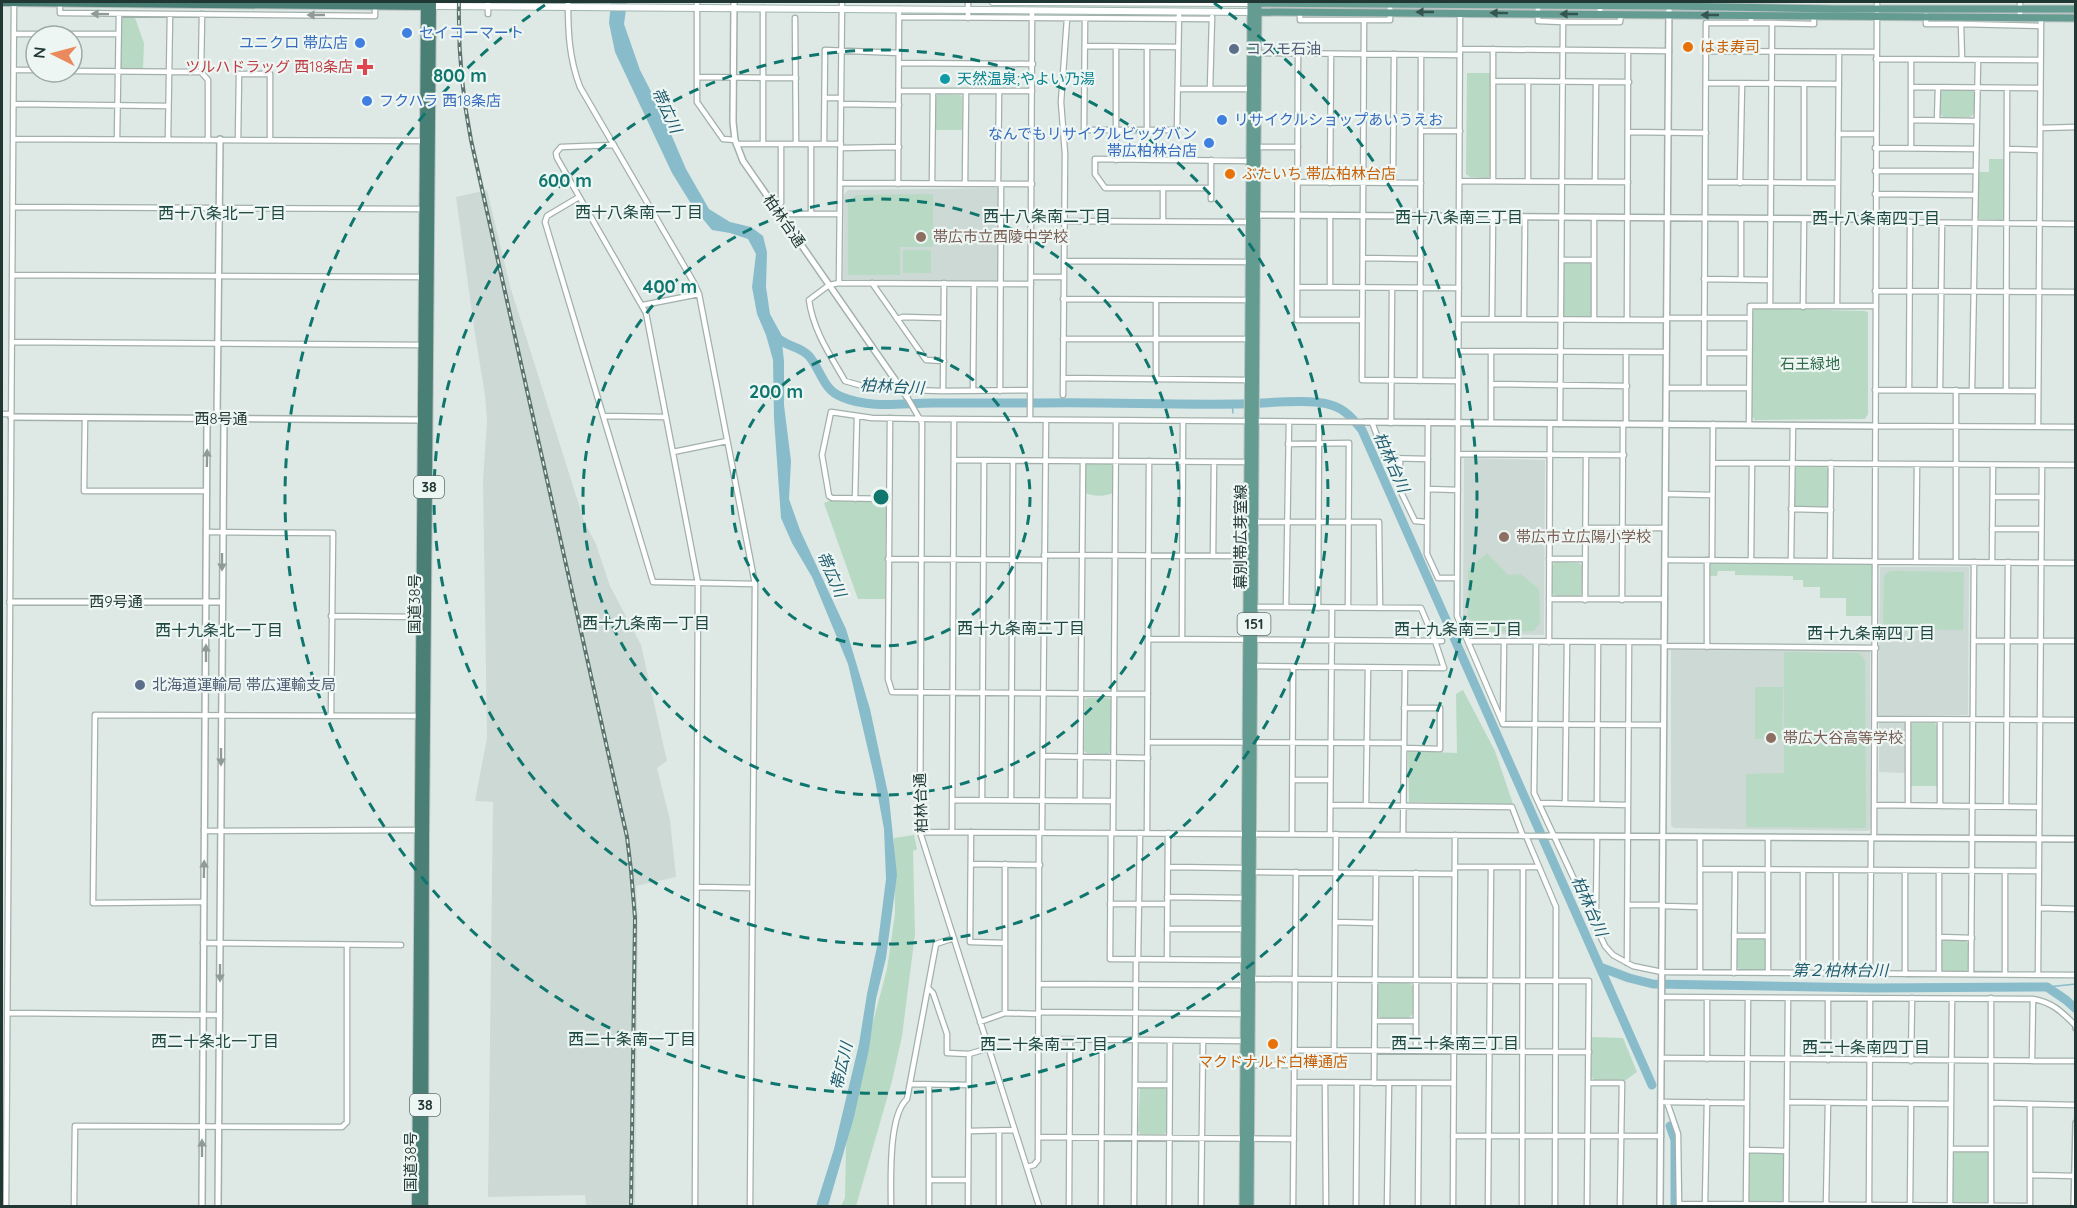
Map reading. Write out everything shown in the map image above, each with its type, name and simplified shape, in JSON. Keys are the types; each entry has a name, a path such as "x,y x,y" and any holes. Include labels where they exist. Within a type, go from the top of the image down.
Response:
{"highway":[{"path":"2,2 428,4"},
{"name":"国道38号","path":"416,1206 424,716 428,4"},
{"name":"国道38号","path":"422,830 424,1206"}],"main road":[{"path":"993,2 1419,3 1538,14 1600,7 1669,4 1709,4 1751,15 1876,8 1926,12 2076,9"},
{"name":"幕別帯広芽室線","path":"1250,1206 1247,1139 1247,981 1255,2"},
{"path":"428,4 568,4 590,7 697,4 763,8 842,5 1032,14 1073,11 1179,15 1188,12 1212,16 1255,12 1390,12 1505,3 1600,7 1621,14 1669,15 1814,15 1836,9"},
{"path":"1926,12 1948,5 2020,9 2041,17 2076,18"},
{"name":"幕別帯広芽室線","path":"1254,89 1259,53 1255,12"},
{"name":"幕別帯広芽室線","path":"1252,340 1248,380 1252,400"},
{"name":"幕別帯広芽室線","path":"1247,1041 1244,1014 1247,981 1244,960 1248,898"},
{"name":"幕別帯広芽室線","path":"1243,1206 1247,1139"}],"street":[{"path":"6,1206 4,1151 8,1013 5,969 9,825 14,2"},
{"path":"968,2 968,18"},
{"path":"1065,2 1065,11"},
{"path":"1073,2 1073,11"},
{"path":"1188,2 1188,12"},
{"path":"1330,2 1330,12"},
{"path":"60,3 60,13 375,16 375,5"},
{"path":"222,3 222,14"},
{"path":"488,4 488,14"},
{"path":"568,4 569,49 572,67 580,87 699,294 755,584 750,1206"},
{"path":"697,4 697,102 723,139 736,142 899,147"},
{"path":"1300,12 1300,20 1390,20 1390,4"},
{"path":"1660,1206 1664,1102 1662,976 1669,4"},
{"name":"柏林台通","path":"734,5 732,122 743,161 921,419 920,832 1039,1206"},
{"path":"839,283 842,5"},
{"path":"1538,5 1538,21 1620,22 1621,14"},
{"path":"1460,6 1457,616 1503,724"},
{"path":"763,8 763,143"},
{"path":"1870,974 1876,719 1874,464 1876,8"},
{"path":"898,184 899,9"},
{"path":"1926,12 1926,24 2041,26"},
{"path":"117,139 119,14"},
{"path":"168,139 170,14"},
{"path":"202,14 201,72 208,80 208,139"},
{"path":"899,17 968,18 1032,14 1085,19 1212,16 1210,89"},
{"path":"1030,420 1032,14"},
{"path":"1085,19 1084,130 1177,130 1179,15"},
{"path":"1704,388 1706,23 1751,15 1772,23 1814,24 1814,15"},
{"path":"2038,427 2041,17"},
{"path":"795,18 796,144"},
{"path":"1063,395 1065,154 1061,102 1067,19"},
{"path":"1364,20 1362,380 1458,381"},
{"path":"1560,424 1563,22"},
{"path":"1770,306 1772,23"},
{"path":"1962,24 1962,60"},
{"path":"14,34 118,34"},
{"path":"1085,46 1178,47"},
{"path":"1116,46 1116,160"},
{"path":"1147,46 1147,130"},
{"path":"1259,53 1421,54 1493,49 1669,51"},
{"path":"1493,49 1493,181"},
{"path":"825,144 825,50 899,53"},
{"path":"1627,319 1629,51"},
{"path":"1706,51 1876,52"},
{"path":"1837,306 1839,52"},
{"path":"1298,54 1297,320 1362,320"},
{"path":"1330,183 1331,54"},
{"path":"1393,183 1394,54"},
{"path":"1420,381 1421,54"},
{"path":"1876,59 2040,60"},
{"path":"1911,60 1911,148"},
{"path":"1972,390 1978,60"},
{"path":"900,63 1033,64"},
{"path":"14,70 24,70"},
{"path":"84,71 201,72"},
{"path":"238,140 239,74 270,74 270,140"},
{"path":"697,77 796,78"},
{"path":"1494,81 1629,82"},
{"path":"1528,82 1528,181"},
{"path":"1594,182 1596,82"},
{"path":"1706,83 1839,84"},
{"path":"1740,183 1742,84"},
{"path":"1804,84 1804,183"},
{"path":"1911,87 2040,88"},
{"path":"1937,120 1938,88"},
{"path":"2006,391 2007,88"},
{"path":"1178,89 1254,89"},
{"path":"900,91 1032,91"},
{"path":"932,184 933,91"},
{"path":"965,184 966,91"},
{"path":"999,91 1000,391"},
{"path":"825,98 899,105"},
{"path":"14,104 168,106"},
{"path":"1911,120 1976,121"},
{"path":"2040,128 2076,127"},
{"path":"1422,131 1461,131"},
{"path":"1628,132 1706,133"},
{"path":"1838,134 1875,134"},
{"path":"14,139 428,141"},
{"path":"218,1206 223,532 218,344 220,139"},
{"path":"776,209 781,203 782,144"},
{"path":"811,144 811,214"},
{"path":"614,146 561,147 558,149 557,158 646,313 698,583 695,1206"},
{"path":"1254,147 1298,147"},
{"path":"1875,148 1976,148"},
{"path":"2007,149 2040,150"},
{"path":"1210,188 1105,188 1095,174 1095,159 1254,161"},
{"path":"1211,160 1211,199"},
{"path":"1875,171 1975,171"},
{"path":"1460,181 1628,182"},
{"path":"1298,182 1421,183"},
{"path":"1706,182 1838,183"},
{"path":"840,183 1032,184"},
{"path":"1163,188 1163,221"},
{"path":"1875,194 1974,195"},
{"path":"579,196 547,216 545,222 653,582 755,584"},
{"path":"13,207 427,209"},
{"path":"782,217 788,214 840,214"},
{"path":"1064,220 1163,221 1297,215 1838,219 1974,224 2076,224"},
{"path":"1330,216 1330,287"},
{"path":"1492,318 1493,216"},
{"path":"1524,318 1525,217"},
{"path":"1594,218 1594,320"},
{"path":"1741,218 1741,279"},
{"path":"1803,307 1804,219"},
{"path":"1909,390 1910,222"},
{"path":"1940,390 1942,223"},
{"path":"1363,258 1421,259"},
{"path":"1561,260 1594,260"},
{"path":"1064,261 1253,262"},
{"path":"12,275 426,277"},
{"path":"1031,277 1063,277"},
{"path":"1704,279 1770,280"},
{"path":"1030,390 873,389 845,381 811,316 809,300 829,285 839,283 1031,284"},
{"path":"872,283 926,360 944,361"},
{"path":"943,391 944,283"},
{"path":"973,391 974,284"},
{"path":"1297,287 1459,288"},
{"path":"1391,423 1392,288"},
{"path":"1875,291 2076,292"},
{"path":"643,305 699,294"},
{"path":"1063,299 1253,300"},
{"path":"1156,300 1156,379"},
{"path":"1749,425 1750,306 1876,306"},
{"path":"897,319 903,317 944,318"},
{"path":"1459,319 1749,318"},
{"path":"1063,339 1252,340"},
{"path":"12,342 426,345"},
{"path":"1459,351 1666,352"},
{"path":"1491,351 1491,423"},
{"path":"1622,600 1626,352"},
{"path":"1704,353 1749,353"},
{"path":"1063,378 1248,380"},
{"path":"1491,384 1626,386"},
{"path":"1666,388 1749,388"},
{"path":"1875,390 2038,391"},
{"path":"1956,390 1956,561"},
{"path":"889,499 829,496 822,455 831,412 857,416 921,419 1183,421 1252,418 1288,422 2076,427"},
{"path":"2,414 11,416"},
{"name":"西8号通","path":"11,416 426,420"},
{"path":"604,416 666,417"},
{"path":"855,499 857,416"},
{"path":"85,418 84,491 207,491"},
{"path":"890,418 888,679 892,692 1148,694"},
{"path":"202,1206 207,419"},
{"path":"952,832 954,419"},
{"path":"1027,1167 1034,1165 1038,1160 1046,420"},
{"path":"1116,421 1115,694 1110,959 1244,960"},
{"path":"1182,639 1183,421"},
{"path":"1286,608 1288,422"},
{"path":"1318,422 1318,608"},
{"path":"1369,422 1385,458 1428,459"},
{"path":"1428,422 1427,554 1438,578 1456,578"},
{"path":"1549,642 1550,424"},
{"path":"1707,647 1713,424"},
{"path":"1791,560 1793,425"},
{"path":"673,452 727,441"},
{"path":"1288,444 1349,443 1348,608"},
{"path":"1458,454 1624,455"},
{"path":"1585,600 1586,455"},
{"path":"1400,459 1400,490 1415,521 1427,522"},
{"path":"954,460 1252,462"},
{"path":"982,800 984,460"},
{"path":"1011,800 1013,461"},
{"path":"1080,801 1083,461"},
{"path":"1147,833 1149,461"},
{"path":"1213,556 1214,462"},
{"path":"1713,463 2076,465"},
{"path":"1751,561 1752,463"},
{"path":"1830,561 1831,463"},
{"path":"1916,561 1917,464"},
{"path":"1992,562 1993,465"},
{"path":"2038,975 2042,465"},
{"path":"1428,489 1458,490"},
{"path":"1666,494 1712,495"},
{"path":"1993,497 2042,497"},
{"path":"1791,509 1831,510"},
{"path":"1251,522 1379,522 1380,608"},
{"path":"1585,528 1665,528"},
{"path":"1992,529 2042,530"},
{"path":"206,532 333,533 331,716"},
{"path":"888,559 1012,560 1082,555 1251,556"},
{"path":"1549,559 1585,559"},
{"path":"1665,560 2076,563"},
{"path":"1971,974 1974,562"},
{"path":"2006,806 2008,562"},
{"path":"1549,600 1665,599"},
{"name":"西9号通","path":"10,602 222,603"},
{"path":"1250,666 1444,668 1421,608 1251,607"},
{"path":"1332,608 1330,805 1336,873 1334,1050"},
{"path":"332,616 424,617"},
{"path":"1148,639 1442,641"},
{"path":"1468,641 1629,642 1707,647 1876,648"},
{"path":"1974,641 2076,641"},
{"path":"1503,724 1504,642"},
{"path":"1536,642 1534,793 1540,803 1551,836 1591,919 1605,946 1613,955 1627,963 1662,976 1700,972 2076,975"},
{"path":"1565,804 1567,642"},
{"path":"1597,804 1598,642"},
{"path":"1627,963 1629,642"},
{"path":"1292,834 1293,667"},
{"path":"1366,805 1368,668"},
{"path":"1403,835 1405,668"},
{"path":"1148,742 1367,743 1440,749 1440,708 1404,708"},
{"path":"203,902 93,903 95,715 424,716"},
{"path":"1876,719 2076,720"},
{"path":"1908,720 1908,805"},
{"path":"1940,720 1940,806"},
{"path":"1503,724 1664,725"},
{"path":"1044,756 1148,758"},
{"path":"1293,780 1330,780"},
{"path":"953,800 1113,801"},
{"path":"1540,803 1628,804"},
{"path":"1875,804 2039,807"},
{"path":"1330,805 1512,807 1556,907 1555,1206"},
{"path":"2,825 9,825"},
{"path":"204,831 422,830"},
{"path":"920,832 2076,839"},
{"path":"971,832 970,942 1005,943"},
{"path":"1134,1206 1135,1012 1140,833"},
{"path":"1167,959 1168,833"},
{"path":"1452,1206 1455,835"},
{"path":"1591,919 1596,911 1596,836"},
{"path":"1700,837 1700,972"},
{"path":"1768,838 1768,973"},
{"path":"971,864 1040,865"},
{"path":"1005,864 1005,1013"},
{"path":"1168,867 1336,873 1455,874"},
{"path":"1455,867 1539,867"},
{"path":"1488,1206 1491,868"},
{"path":"1522,1206 1523,868"},
{"path":"1700,869 2039,871"},
{"path":"1734,973 1735,870"},
{"path":"1803,870 1803,974"},
{"path":"1836,871 1836,974"},
{"path":"1905,871 1905,974"},
{"path":"1939,871 1939,974"},
{"path":"1293,1206 1296,872"},
{"path":"2005,872 2005,974"},
{"path":"1374,1083 1376,873"},
{"path":"1416,873 1416,1050"},
{"path":"697,887 752,888"},
{"path":"1167,897 1248,898"},
{"path":"1110,904 1167,904"},
{"path":"1628,905 1700,907"},
{"path":"2039,908 2076,909"},
{"path":"1335,922 1375,923"},
{"path":"1167,928 1245,929"},
{"path":"1734,936 1768,936"},
{"path":"1939,937 1972,938"},
{"path":"891,1206 891,1150 902,1104 908,1099 936,944 954,938"},
{"path":"203,943 401,945"},
{"path":"74,1206 75,1126 342,1126 347,1122 347,945"},
{"path":"1039,984 1136,985 1295,979 1588,981 1587,1206"},
{"path":"928,988 933,993 947,1034 947,1053 969,1054 989,1048"},
{"path":"1662,994 1707,998 2033,999 2045,1001 2058,1009 2076,1026"},
{"path":"1707,998 1707,1059"},
{"path":"1746,1204 1748,998"},
{"path":"1786,1205 1788,998"},
{"path":"1911,1061 1912,998"},
{"path":"1991,998 1991,1205"},
{"path":"1828,999 1828,1060"},
{"path":"1869,1206 1870,999"},
{"path":"1950,1206 1952,999"},
{"path":"2032,1061 2033,999"},
{"path":"8,1013 219,1015"},
{"path":"980,1022 1005,1013 1244,1014"},
{"path":"1375,1020 1416,1021"},
{"path":"1039,1039 1247,1041"},
{"path":"1069,1206 1070,1040"},
{"path":"1101,1206 1102,1040"},
{"path":"1169,1206 1170,1041"},
{"path":"1201,1206 1203,1041"},
{"path":"1294,1050 1589,1052"},
{"path":"968,1206 969,1054"},
{"path":"1662,1058 2076,1061"},
{"path":"1247,1065 1294,1065"},
{"path":"1294,1082 1454,1083"},
{"path":"1326,1082 1326,1206"},
{"path":"1356,1206 1357,1083"},
{"path":"1387,1206 1389,1083"},
{"path":"1418,1206 1419,1083"},
{"path":"1589,1083 1622,1083 1620,1206"},
{"path":"910,1084 969,1085"},
{"path":"929,1085 929,1206"},
{"path":"1135,1085 1170,1085"},
{"path":"1664,1102 1747,1103"},
{"path":"1664,1102 1678,1134 1679,1205 1705,1203 2030,1206 2030,1104"},
{"path":"1705,1203 1707,1102"},
{"path":"1787,1102 1951,1104"},
{"path":"1827,1204 1828,1103"},
{"path":"1991,1103 2076,1105"},
{"path":"1910,1205 1911,1104"},
{"path":"2074,1206 2076,1123"},
{"path":"969,1131 1015,1130"},
{"path":"999,1131 999,1206"},
{"path":"1453,1136 1661,1136"},
{"path":"1038,1137 1294,1139"},
{"path":"1951,1149 1991,1149"},
{"path":"1747,1150 1786,1151"},
{"path":"2030,1175 2074,1176"},
{"path":"929,1180 968,1180"}],"shaded area":[{"name":"帯広市立西陵中学校","path":"998,188 997,281 843,279 844,195 848,190"},
{"path":"487,190 510,286 584,521 596,544 610,586 641,645 667,761 657,768 670,820 676,877 636,886 638,921 635,1206 586,1206 585,1195 488,1197 493,802 475,801 487,738 483,480 487,421 456,197"},
{"name":"帯広市立広陽小学校","path":"1464,458 1545,460 1544,635 1473,634 1463,615"},
{"path":"1880,567 1969,567 1968,715 1878,716"},
{"name":"帯広大谷高等学校","path":"1671,650 1870,651 1871,828 1868,831 1674,828 1671,825"},
{"path":"1879,722 1906,723 1905,773 1879,772"}],"green space":[{"path":"121,18 135,18 144,43 143,69 120,69"},
{"path":"1467,73 1491,73 1491,174 1488,178 1470,177 1466,174"},
{"path":"1943,90 1972,90 1974,92 1974,114 1970,117 1944,118 1940,114 1940,94"},
{"path":"938,94 962,97 962,130 935,130 936,96"},
{"path":"1989,159 2005,159 2004,216 2002,220 1977,217 1978,172 1989,172"},
{"path":"933,194 933,247 900,247 900,275 848,275 848,202 856,195"},
{"path":"903,250 931,250 931,273 903,273"},
{"path":"1566,262 1589,262 1591,264 1592,312 1590,317 1564,315 1564,265"},
{"name":"石王緑地","path":"1755,308 1868,312 1868,414 1865,419 1755,420 1751,415 1752,313"},
{"path":"1087,463 1111,463 1113,465 1114,492 1099,496 1084,492 1084,466"},
{"path":"1797,466 1827,466 1829,468 1829,505 1827,507 1795,507 1794,468"},
{"path":"829,501 882,502 886,506 885,599 858,599 824,503"},
{"path":"1487,553 1508,575 1521,574 1539,589 1540,622 1534,631 1476,632 1468,616 1468,570"},
{"path":"1555,562 1583,565 1583,592 1580,596 1556,596 1552,593 1552,566"},
{"path":"1710,563 1871,564 1874,565 1873,616 1846,616 1846,598 1820,598 1820,587 1803,587 1803,580 1793,580 1793,576 1735,575 1735,571 1718,571 1717,576 1710,576"},
{"path":"1890,571 1964,572 1963,630 1890,629 1883,622 1884,576"},
{"path":"1784,652 1859,653 1865,660 1866,828 1746,827 1746,774 1784,773"},
{"path":"1755,687 1783,687 1782,739 1755,739"},
{"path":"1463,690 1495,751 1513,804 1409,802 1408,751 1457,753 1456,694"},
{"path":"1087,698 1109,698 1111,700 1111,751 1108,754 1084,751 1085,700"},
{"path":"1912,723 1934,723 1938,726 1937,786 1910,786 1910,727"},
{"path":"914,835 917,849 913,851 915,934 902,1036 892,1081 856,1206 841,1206 845,1198 846,1147 851,1115 887,969 895,914 894,838"},
{"path":"1736,938 1766,941 1766,969 1764,971 1743,971 1737,967"},
{"path":"1943,940 1968,943 1968,969 1966,971 1943,971 1941,969"},
{"path":"1380,982 1409,983 1413,986 1413,1014 1409,1018 1377,1016 1378,984"},
{"path":"1592,1037 1623,1038 1637,1072 1626,1080 1594,1080 1591,1076"},
{"path":"1140,1088 1165,1088 1167,1091 1167,1131 1164,1134 1141,1134 1138,1131"},
{"path":"1987,1151 1989,1154 1989,1200 1987,1203 1953,1203 1953,1154 1955,1152"},
{"path":"1749,1152 1785,1154 1783,1202 1748,1202"}],"water":[{"path":"611,2 627,2 624,24 640,70 662,113 686,169 709,209 730,222 751,227 763,236 767,252 766,287 770,314 781,334 784,361 784,405 791,461 789,499 800,530 846,629 870,709 889,798 897,875 886,958 854,1117 828,1206 816,1206 834,1149 859,1044 878,942 886,879 884,829 848,664 812,577 792,543 781,518 774,419 773,360 757,314 752,287 756,254 748,239 712,230 693,207 672,173 615,52 609,23"}],"waterway":[{"name":"柏林台川","path":"775,335 783,342 805,352 813,361 826,385 836,394 864,403 1247,404 1310,402 1331,405 1348,415 1362,430 1652,1085"},
{"path":"1232,404 1233,413"},
{"name":"第２柏林台川","path":"1600,967 1653,984 1872,988 2047,987 2076,1009"},
{"path":"2047,987 2076,984"},
{"name":"柏林台川","path":"1670,1126 1675,1140 1675,1206"}],"railway":[{"path":"459,2 461,71 471,140 627,837 635,918 631,1206"}],"place":[{"name":"セイコーマート","path":"407,33"},
{"name":"ユニクロ 帯広店","path":"360,43"},
{"name":"はま寿司","path":"1688,47"},
{"name":"コスモ石油","path":"1234,49"},
{"name":"ツルハドラッグ 西18条店","path":"365,67"},
{"name":"天然温泉;やよい乃湯","path":"945,79"},
{"name":"フクハラ 西18条店","path":"367,101"},
{"name":"リサイクルショップあいうえお","path":"1222,120"},
{"name":"なんでもリサイクルビッグバン 帯広柏林台店","path":"1209,143"},
{"name":"ぶたいち 帯広柏林台店","path":"1230,174"},
{"name":"帯広市立西陵中学校","path":"921,237"},
{"name":"帯広市立広陽小学校","path":"1504,537"},
{"name":"北海道運輸局 帯広運輸支局","path":"140,685"},
{"name":"帯広大谷高等学校","path":"1771,738"},
{"name":"マクドナルド白樺通店","path":"1273,1044"}],"district":[{"name":"西十八条南一丁目","path":"639,212"},
{"name":"西十八条北一丁目","path":"222,213"},
{"name":"西十八条南二丁目","path":"1047,216"},
{"name":"西十八条南三丁目","path":"1459,217"},
{"name":"西十八条南四丁目","path":"1876,218"},
{"name":"西十九条南一丁目","path":"646,623"},
{"name":"西十九条南二丁目","path":"1021,628"},
{"name":"西十九条南三丁目","path":"1458,629"},
{"name":"西十九条北一丁目","path":"219,630"},
{"name":"西十九条南四丁目","path":"1871,633"},
{"name":"西二十条南一丁目","path":"632,1039"},
{"name":"西二十条北一丁目","path":"215,1041"},
{"name":"西二十条南三丁目","path":"1455,1043"},
{"name":"西二十条南二丁目","path":"1044,1044"},
{"name":"西二十条南四丁目","path":"1866,1047"}],"water label":[{"name":"帯広川","path":"667,110"},
{"name":"帯広川","path":"832,574"},
{"name":"帯広川","path":"841,1066"}]}
